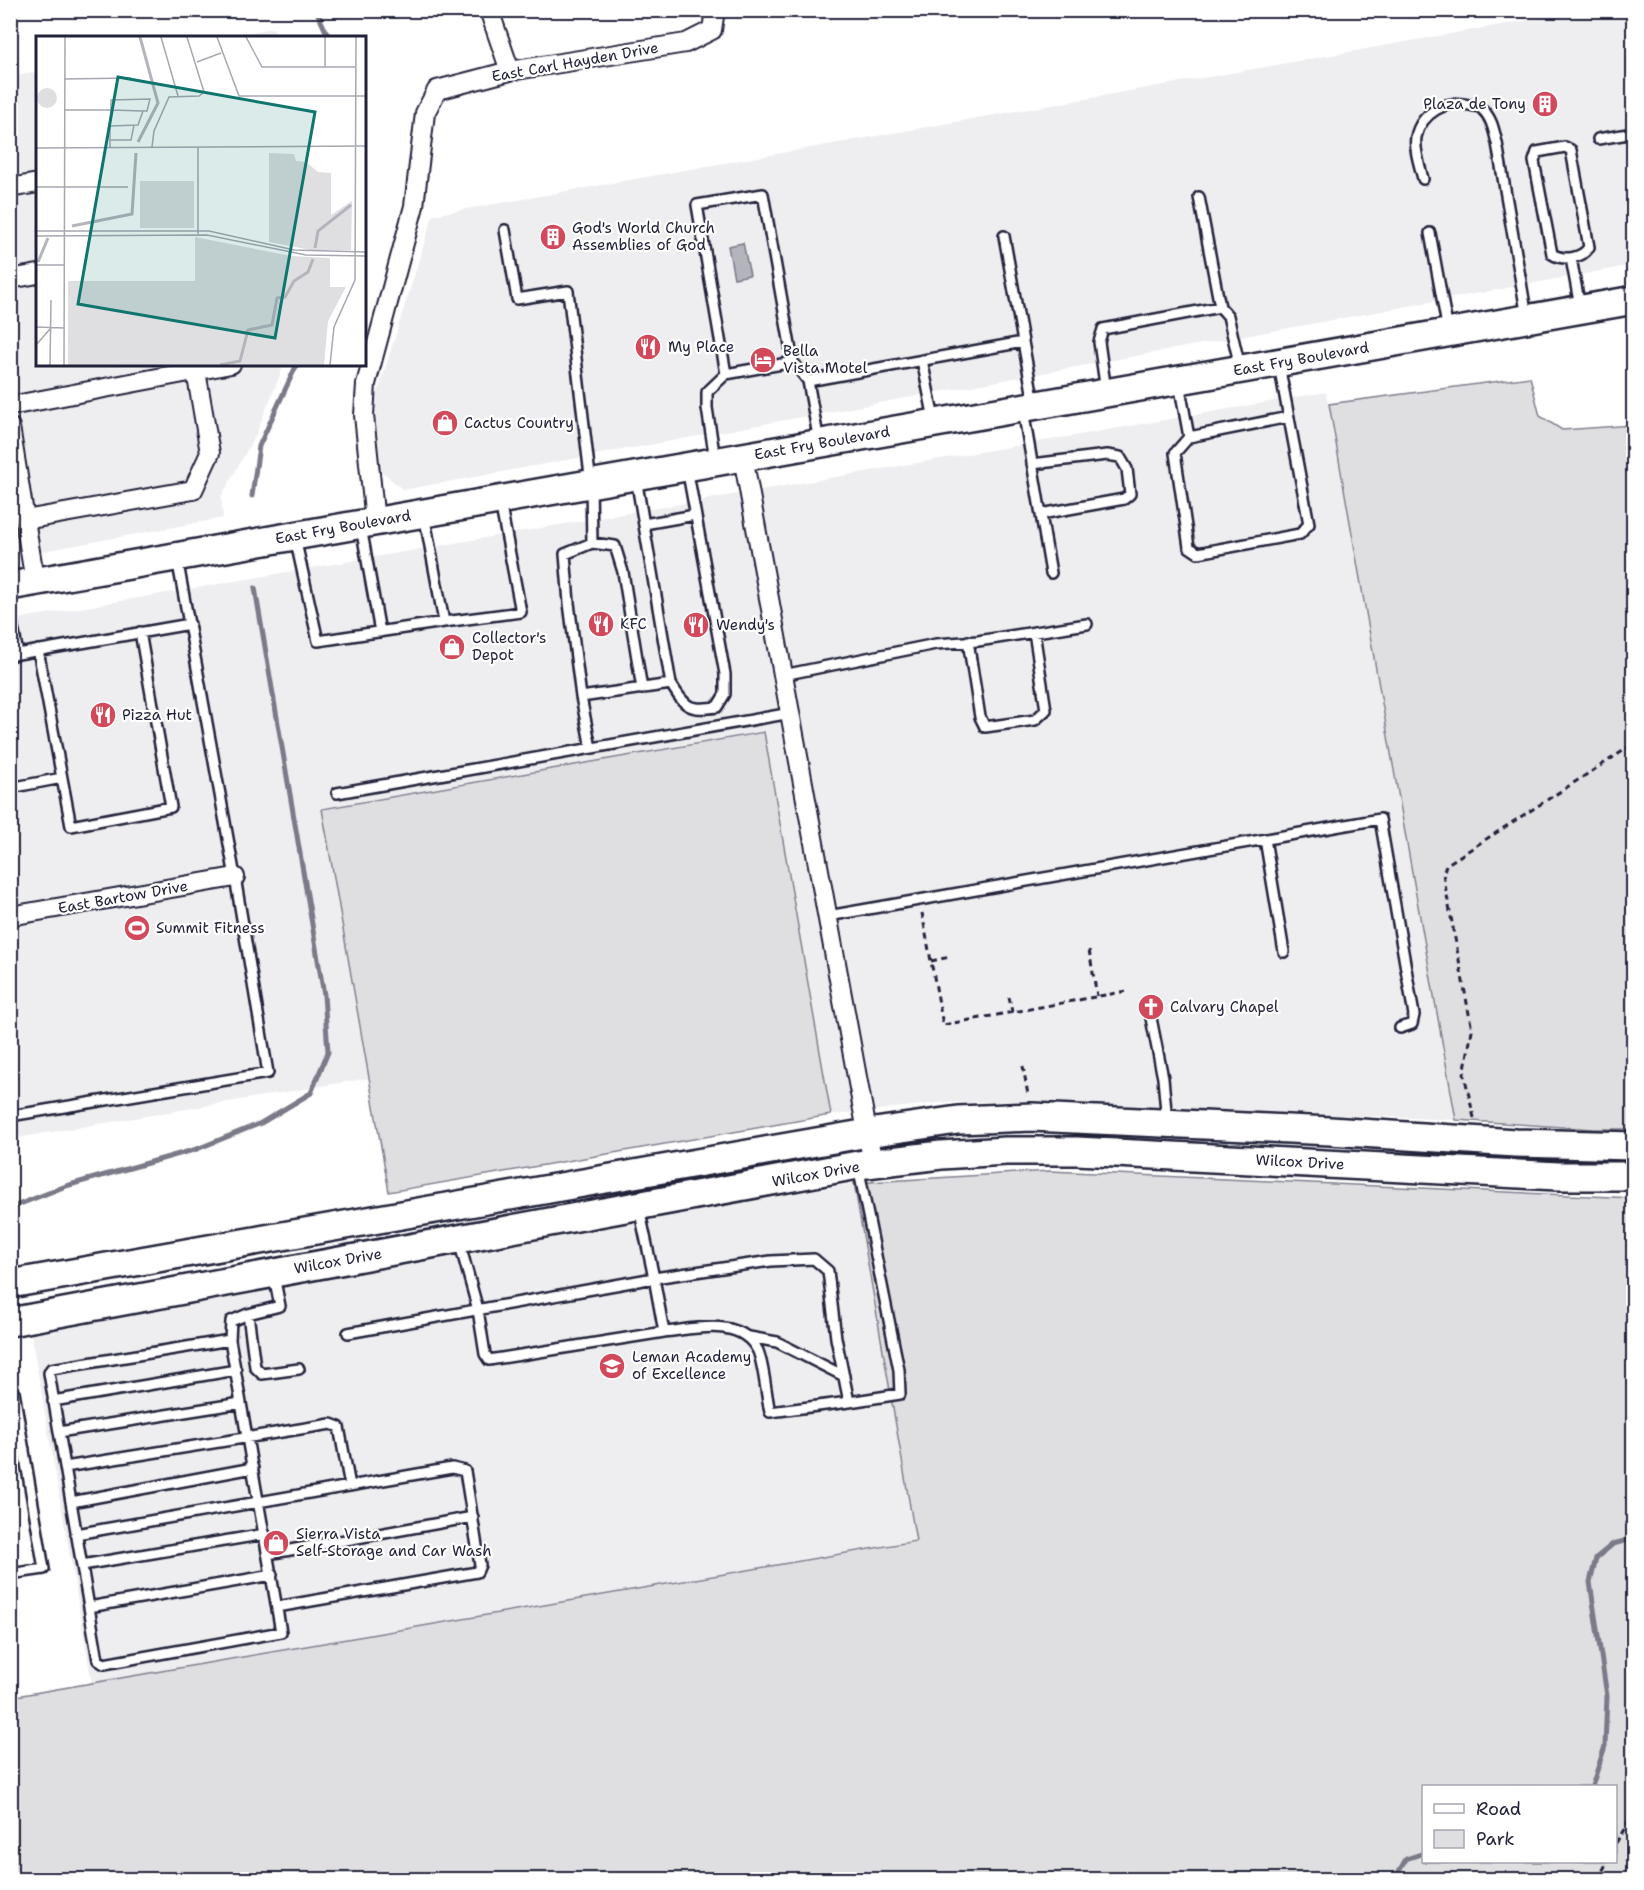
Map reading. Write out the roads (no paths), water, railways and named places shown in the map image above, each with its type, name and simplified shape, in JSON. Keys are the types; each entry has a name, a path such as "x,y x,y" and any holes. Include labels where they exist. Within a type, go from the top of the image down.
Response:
{"street":[{"path":"489,10 510,71"},
{"name":"East Carl Hayden Drive","path":"368,523 364,415 366,384 414,206 425,113 436,90 510,71 686,43 712,30 715,10"},
{"path":"10,188 36,183"},
{"path":"10,279 36,274"},
{"name":"East Fry Boulevard","path":"23,584 1634,300"},
{"path":"10,406 221,366"},
{"path":"25,520 193,490 210,453 196,371"},
{"path":"10,428 25,520 23,584"},
{"path":"743,457 868,1133 866,1165"},
{"name":"East Bartow Drive","path":"10,916 235,877"},
{"name":"Wilcox Drive","path":"10,1284 868,1133 958,1120 1032,1117 1330,1131 1478,1141 1634,1146"},
{"name":"Wilcox Drive","path":"10,1322 866,1165 941,1155 1077,1151 1558,1176 1634,1176"}],"lane":[{"path":"1423,179 1416,140 1420,125 1429,114 1444,105 1462,103 1481,107 1491,119 1497,143 1527,319"},
{"path":"1598,139 1634,133"},
{"path":"1565,147 1571,150 1588,247 1586,252 1571,258 1560,258 1552,254 1534,161 1537,152 1565,147"},
{"path":"726,374 697,205 763,194 793,362 808,381 819,444"},
{"path":"1199,197 1220,307 1228,316 1241,369"},
{"path":"505,230 517,299 568,291 591,484 592,543"},
{"path":"1430,233 1449,333"},
{"path":"1004,236 1023,342 1032,464 1051,573"},
{"path":"1571,258 1581,310"},
{"path":"1107,393 1099,342 1103,328 1220,307"},
{"path":"808,381 1023,342"},
{"path":"922,360 935,423"},
{"path":"716,462 707,408 707,392 726,374 793,362"},
{"path":"1279,363 1309,524 1300,534 1198,553 1189,547 1175,453 1189,437 1289,417"},
{"path":"1179,380 1189,437"},
{"path":"1032,464 1107,455 1120,457 1127,469 1130,494 1124,499 1041,514"},
{"path":"636,476 672,684 682,701 697,710 717,707 725,694 725,674 687,467"},
{"path":"294,536 318,641 521,612 500,500"},
{"path":"424,513 444,622"},
{"path":"644,524 696,515"},
{"path":"368,523 380,632"},
{"path":"591,748 581,697 565,554 592,543 615,546 623,572 642,689"},
{"path":"10,1116 268,1073 177,557"},
{"path":"10,611 14,655 190,624"},
{"path":"783,675 936,644 968,642 1087,624"},
{"path":"38,650 70,826 171,807 140,632"},
{"path":"968,642 980,717 985,727 1035,720 1046,710 1034,632"},
{"path":"581,697 672,684"},
{"path":"707,708 711,728"},
{"path":"337,793 790,713"},
{"path":"10,788 62,778"},
{"path":"828,916 1380,819 1414,1015 1412,1023 1400,1028"},
{"path":"1264,839 1284,952"},
{"path":"1151,1018 1163,1078 1167,1124"},
{"path":"749,1337 758,1353 770,1412 900,1394 899,1370 866,1165"},
{"path":"638,1206 664,1332"},
{"path":"459,1239 478,1310 485,1354 489,1360 664,1332 719,1327 737,1330 749,1337 777,1342 844,1376"},
{"path":"348,1333 654,1278 771,1261 814,1259 828,1271 836,1338 849,1402"},
{"path":"230,1340 51,1369 49,1372 98,1660 104,1664 281,1632 230,1340 231,1322 248,1314 279,1306 273,1274"},
{"path":"248,1314 255,1367 262,1374 299,1369"},
{"path":"53,1401 236,1370"},
{"path":"10,1393 14,1392 44,1569 10,1574"},
{"path":"59,1432 241,1402"},
{"path":"65,1467 331,1424 339,1426 350,1486"},
{"path":"10,1451 24,1449"},
{"path":"71,1502 253,1468"},
{"path":"76,1534 452,1468 465,1471 480,1565 477,1572 277,1606"},
{"path":"268,1554 472,1517"},
{"path":"82,1565 264,1534"},
{"path":"89,1607 272,1575"}],"waterway":[{"path":"316,10 328,36"},
{"path":"252,496 259,446 296,366"},
{"path":"10,1208 66,1186 197,1149 261,1123 311,1093 328,1052 324,995 255,588"},
{"path":"1592,1785 1605,1746 1607,1696 1590,1582 1596,1558 1613,1544 1628,1540 1634,1543"},
{"path":"1394,1880 1406,1859 1422,1854"}],"place":[{"name":"Plaza de Tony","path":"1545,104"},
{"name":"God's World Church Assemblies of God","path":"553,237"},
{"name":"My Place","path":"648,347"},
{"name":"Bella Vista Motel","path":"763,360"},
{"name":"Cactus Country","path":"445,423"},
{"name":"KFC","path":"601,624"},
{"name":"Wendy's","path":"696,625"},
{"name":"Collector's Depot","path":"452,647"},
{"name":"Pizza Hut","path":"103,715"},
{"name":"Summit Fitness","path":"137,928"},
{"name":"Calvary Chapel","path":"1151,1007"},
{"name":"Leman Academy of Excellence","path":"612,1366"},
{"name":"Sierra Vista Self-Storage and Car Wash","path":"276,1543"}]}
